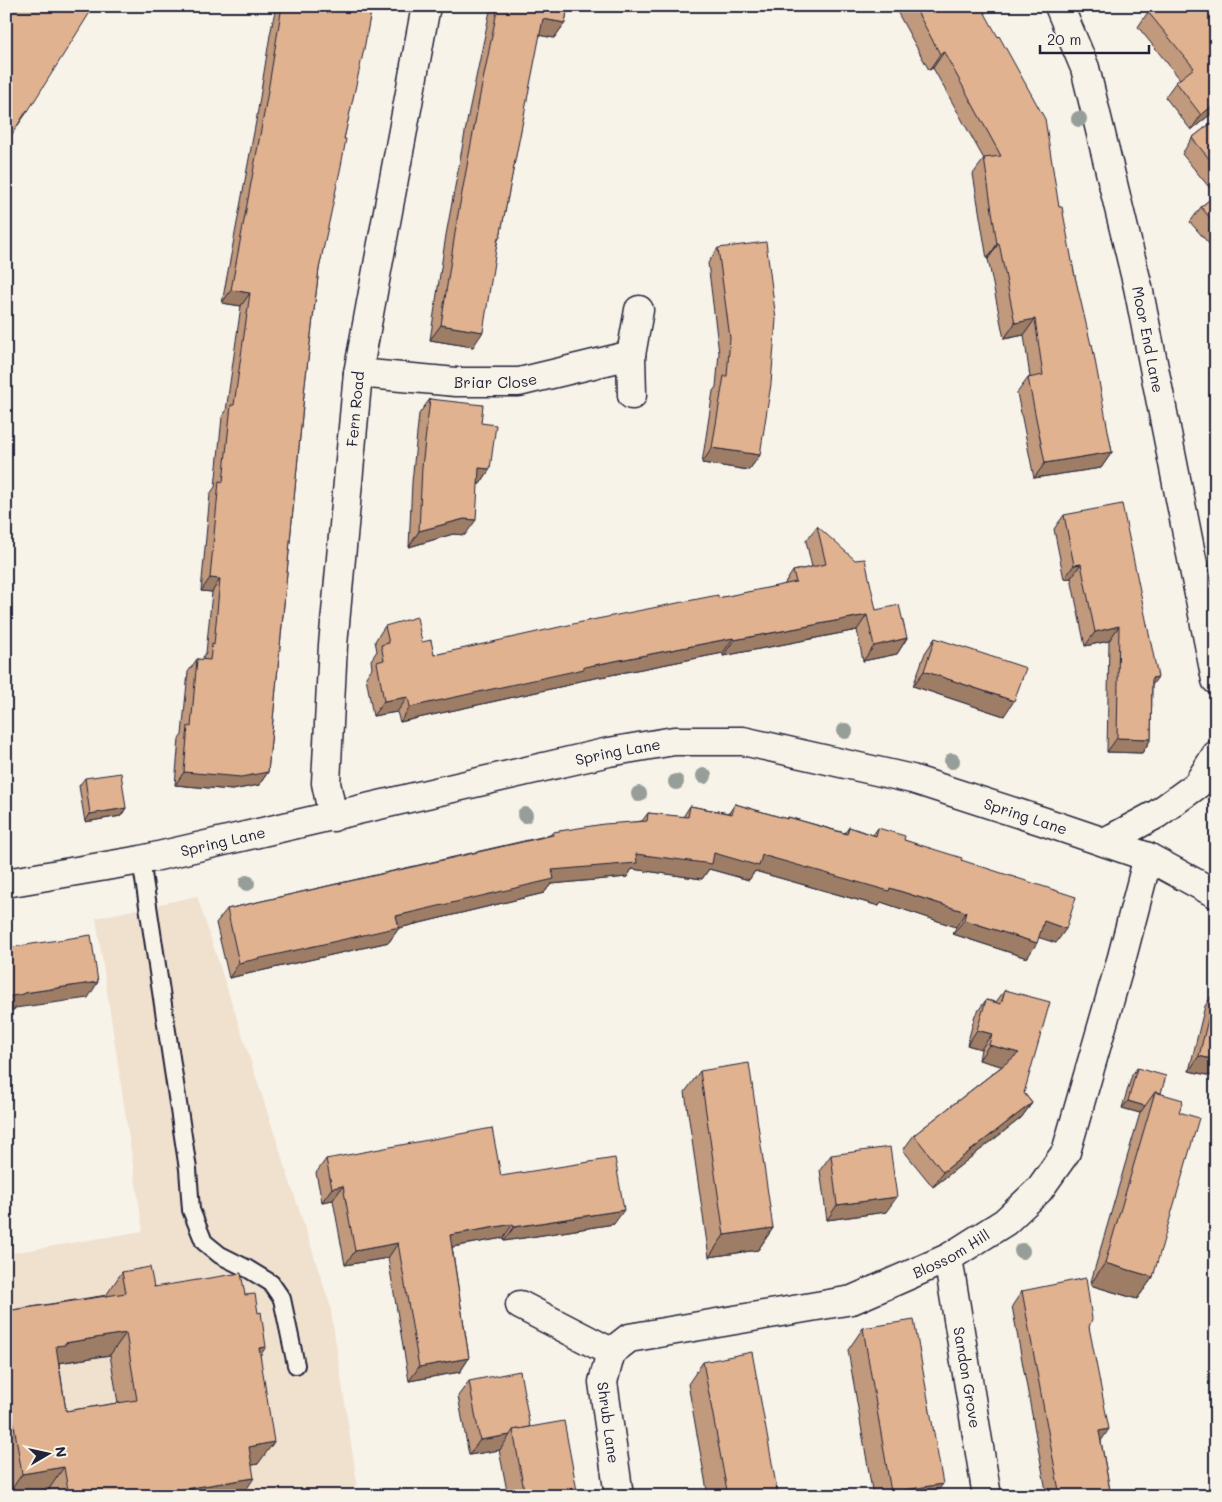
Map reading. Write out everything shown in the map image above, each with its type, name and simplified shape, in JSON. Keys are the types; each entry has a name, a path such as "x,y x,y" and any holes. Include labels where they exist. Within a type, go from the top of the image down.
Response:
{"street":[{"name":"Fern Road","path":"333,817 326,783 332,664 358,373 426,6"},
{"name":"Moor End Lane","path":"1059,6 1085,68 1136,277 1209,613 1216,680"},
{"path":"632,395 631,355 639,310"},
{"name":"Briar Close","path":"358,373 456,382 519,382 631,355"},
{"name":"Spring Lane","path":"6,883 141,860 609,752 674,741 743,740 912,779 1148,857 1216,894"},
{"path":"1105,842 1157,814 1197,786 1216,755"},
{"name":"Blossom Hill","path":"611,1352 629,1338 852,1300 948,1258 1005,1222 1039,1190 1066,1152 1148,857"},
{"name":"Sandon Grove","path":"948,1258 987,1496"},
{"path":"520,1305 611,1352"},
{"name":"Shrub Lane","path":"611,1352 603,1382 619,1496"}],"lane":[{"path":"141,860 188,1169 191,1210 204,1242 220,1255 271,1283 282,1299 296,1365"}],"shaded area":[{"path":"197,896 330,1305 357,1483 349,1496 6,1496 6,1254 143,1231 96,918"}],"building":[{"path":"6,6 94,6 6,144"},
{"path":"282,6 372,6 319,269 305,384 268,772 241,777 184,772 188,726 191,727 197,659 210,660 212,644 214,645 220,579 210,578 219,481 223,482 231,405 234,405 250,293 231,290"},
{"path":"498,6 568,6 565,23 543,19 500,237 498,237 483,332 441,325 457,220"},
{"path":"914,6 981,6 1045,119 1059,207 1062,207 1074,272 1092,344 1112,452 1045,463 1028,378 1043,375 1035,319 1015,323 999,243 997,244 984,158 1001,156 944,52 940,54"},
{"path":"1155,6 1216,6 1216,30 1213,32 1216,36 1216,103 1201,115 1176,82 1194,68 1148,12"},
{"path":"1216,119 1216,167 1192,138"},
{"path":"1216,194 1216,225 1201,207"},
{"path":"766,242 776,319 771,384 760,455 712,448 724,376 727,376 730,338 718,248"},
{"path":"430,399 483,405 481,423 496,425 490,469 479,468 476,520 464,519 419,531 422,467"},
{"path":"1122,504 1158,677 1152,678 1151,739 1117,738 1119,626 1095,632 1081,564 1074,565 1064,515"},
{"path":"817,526 855,560 865,559 876,610 899,605 907,638 874,646 867,615 734,640 733,638 584,667 584,669 410,707 408,697 384,701 377,662 384,660 381,645 389,643 385,626 417,617 422,642 431,640 434,655 582,622 718,595 718,598 796,582 793,571 826,564"},
{"path":"935,638 1026,668 1014,701 924,671"},
{"path":"121,773 126,808 90,814 85,778"},
{"path":"6,785 10,807 6,807"},
{"path":"735,804 847,834 849,827 876,836 878,828 905,836 904,840 962,858 961,860 1076,897 1066,929 1044,921 1037,943 964,920 966,912 890,888 889,891 762,855 759,866 714,853 712,864 636,854 637,863 552,870 554,879 396,916 399,927 239,963 227,909 553,835 553,832 604,824 647,821 648,813 688,817 690,806 732,814"},
{"path":"91,935 98,982 6,997 6,948"},
{"path":"1005,990 1050,1002 1024,1093 1032,1103 943,1172 914,1135 1019,1053 989,1045 992,1034 977,1030 986,1000 1001,1004"},
{"path":"1216,991 1216,1060 1199,1056"},
{"path":"749,1063 773,1228 724,1235 700,1071"},
{"path":"1137,1068 1166,1076 1161,1093 1155,1092 1145,1106 1128,1101"},
{"path":"1155,1092 1183,1100 1179,1112 1199,1118 1153,1277 1105,1263"},
{"path":"492,1128 501,1176 615,1158 624,1210 514,1227 513,1224 450,1235 469,1358 419,1367 398,1243 355,1251 343,1186 332,1188 326,1159"},
{"path":"890,1147 897,1197 837,1205 831,1155"},
{"path":"150,1267 154,1287 241,1273 245,1295 255,1294 258,1313 261,1312 266,1347 259,1348 274,1442 249,1447 254,1478 141,1496 69,1496 64,1467 22,1474 6,1376 6,1311 126,1293 122,1272","holes":["126,1333 137,1400 66,1411 56,1346"]},
{"path":"1086,1278 1092,1319 1089,1327 1109,1429 1099,1431 1111,1496 1060,1496 1022,1291"},
{"path":"914,1320 943,1484 891,1492 863,1328"},
{"path":"752,1352 778,1496 728,1496 703,1362"},
{"path":"520,1371 530,1427 513,1430 510,1435 480,1440 469,1381"},
{"path":"564,1421 578,1496 525,1496 513,1430"}]}
